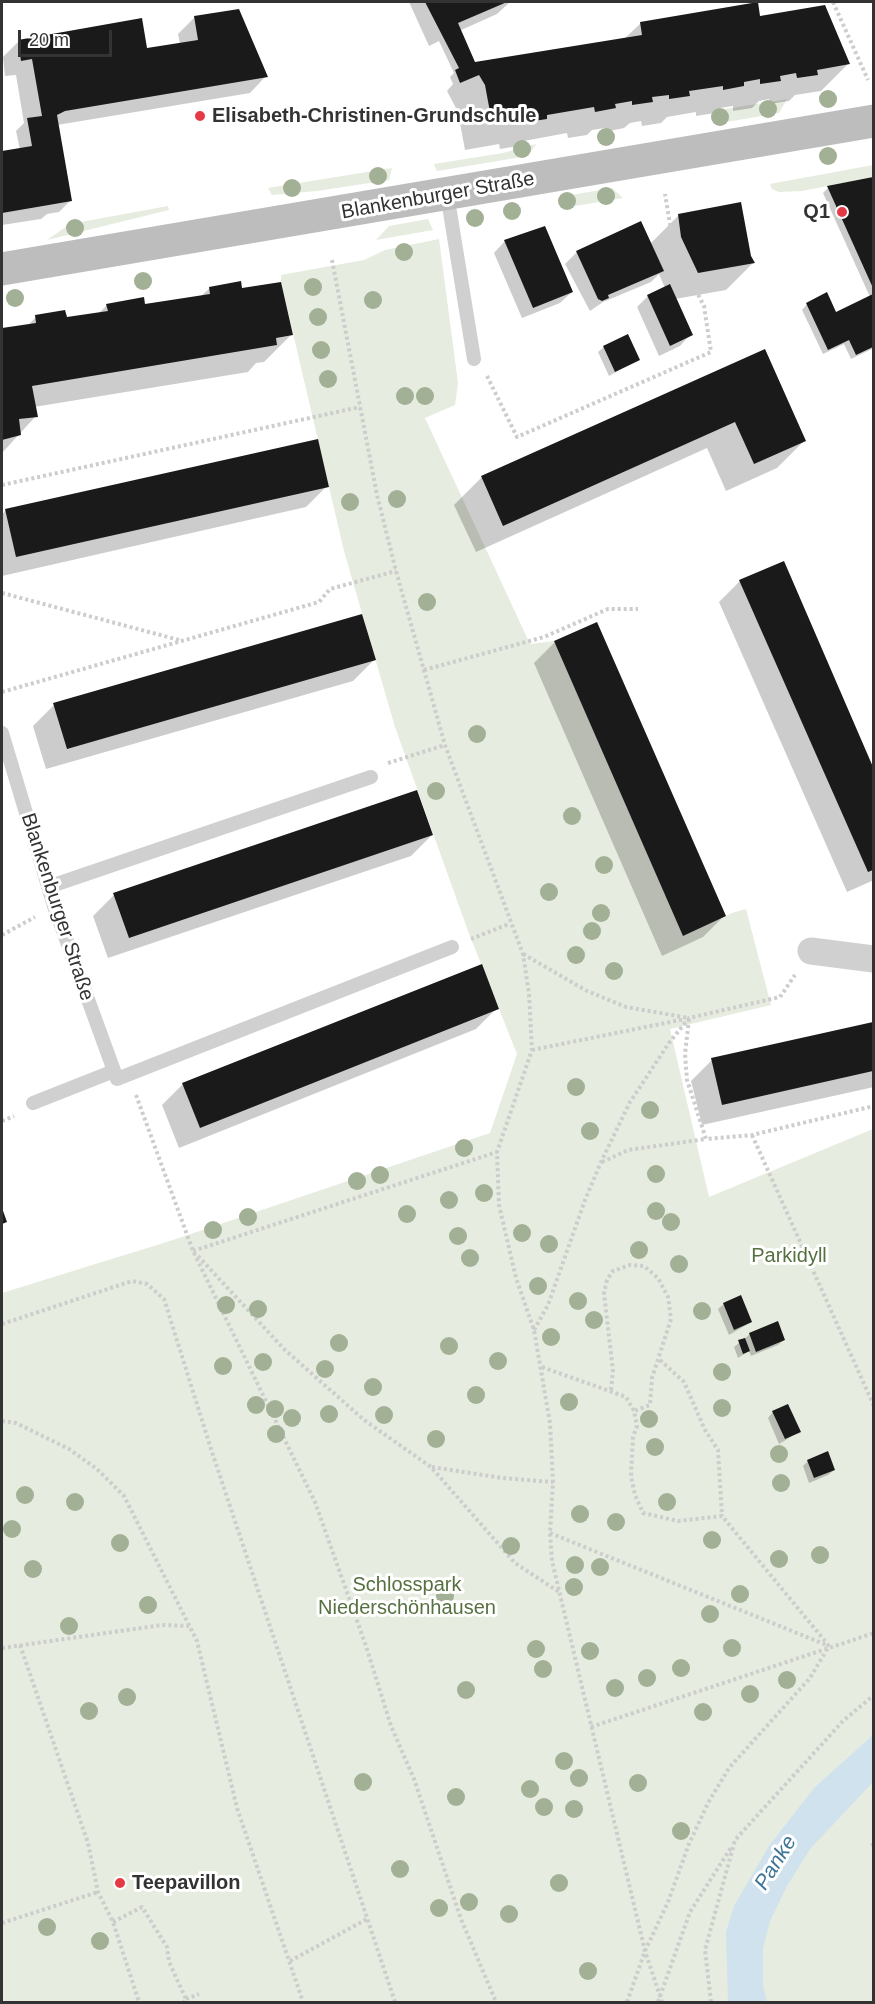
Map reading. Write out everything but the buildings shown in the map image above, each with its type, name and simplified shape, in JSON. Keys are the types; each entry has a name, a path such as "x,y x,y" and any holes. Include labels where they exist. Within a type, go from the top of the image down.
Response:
{"main road":[{"name":"Blankenburger Straße","path":"2,269 873,121"}],"street":[{"path":"811,951 873,959"}],"lane":[{"path":"447,194 474,359"},
{"name":"Blankenburger Straße","path":"2,733 54,906 120,1075"},
{"path":"48,887 371,777"},
{"path":"33,1103 120,1075 452,947"}],"path":[{"path":"833,2 868,80"},
{"path":"474,359 484,370 517,437 711,352 704,306 674,248 665,194"},
{"path":"332,260 360,407 396,571 445,745 509,924 523,954 529,994 532,1050 497,1152 499,1205 506,1240 534,1330 542,1367 550,1423 554,1482 550,1533 552,1561 645,1951 660,2001"},
{"path":"2,485 360,407"},
{"path":"2,692 319,602 330,589 396,571"},
{"path":"2,592 184,641"},
{"path":"424,670 544,637 608,609 638,609"},
{"path":"371,777 383,765 445,745"},
{"path":"2,935 54,906"},
{"path":"452,947 509,924"},
{"path":"532,1050 689,1018 780,996 811,951"},
{"path":"523,954 587,991 626,1007 689,1018"},
{"path":"689,1018 685,1054 687,1080 706,1139"},
{"path":"534,1330 548,1305 585,1200 602,1162 649,1070 689,1018"},
{"path":"120,1075 193,1251 315,1502 366,1646 391,1726 414,1779 461,1918 496,2002"},
{"path":"602,1162 628,1150 752,1135 873,1106"},
{"path":"752,1135 873,1406"},
{"path":"193,1251 497,1152"},
{"path":"193,1251 284,1349 364,1420 431,1467 515,1563 560,1593"},
{"path":"611,1390 613,1371 604,1293 607,1280 613,1271 630,1265 644,1266 658,1278 668,1297 671,1319 652,1378 650,1405 634,1411"},
{"path":"2,1324 132,1281 147,1284 164,1299 211,1449 395,2002"},
{"path":"660,1359 684,1382 705,1430 718,1450 722,1516 829,1646"},
{"path":"542,1367 611,1390 626,1398 634,1411 637,1426 633,1437 632,1476 635,1495 643,1513 678,1521 722,1516"},
{"path":"2,1421 16,1423 69,1449 97,1469 124,1496 191,1626 205,1666 237,1809 303,2002"},
{"path":"431,1467 502,1478 554,1482"},
{"path":"550,1533 829,1646"},
{"path":"2,1648 162,1625 191,1626"},
{"path":"591,1726 873,1633"},
{"path":"20,1644 88,1843 99,1892 113,1922 139,2002"},
{"path":"627,2002 645,1951 668,1902 708,1803 729,1768 810,1678 829,1646"},
{"path":"660,2001 690,1912 735,1840 843,1721 873,1695"},
{"path":"711,2002 705,1950 735,1840"},
{"path":"2,1923 99,1892"},
{"path":"113,1922 142,1907 167,1947 169,1962 185,2001 199,1994"},
{"path":"290,1961 367,1918"}],"green space":[{"path":"787,99 779,113 715,124 713,111"},
{"path":"536,144 528,156 437,171 434,164 503,153"},
{"path":"873,165 873,177 802,191 779,192 772,189 770,184"},
{"path":"392,168 389,180 272,195 268,188"},
{"path":"612,188 623,198 563,208 560,197"},
{"path":"168,206 169,210 47,240 70,224"},
{"path":"428,219 433,230 376,240 389,226"},
{"name":"Schlosspark Niederschönhausen","path":"439,239 458,383 455,405 425,418 530,644 554,641 683,936 732,913 746,909 771,1005 670,1029 709,1197 873,1129 873,2002 2,2002 2,1293 173,1240 490,1133 517,1054 468,931 395,727 344,551 281,282 281,275 364,260 385,250"}],"water":[{"name":"Panke","path":"873,1735 873,1782 810,1849 787,1886 770,1921 763,1948 763,1985 767,2002 728,2002 726,1932 734,1906 769,1846 814,1788"}],"place":[{"name":"Elisabeth-Christinen-Grundschule","path":"200,116"},
{"name":"Q1","path":"842,212"},
{"name":"Teepavillon","path":"120,1883"}],"park label":[{"name":"Parkidyll","path":"789,1256"}]}
